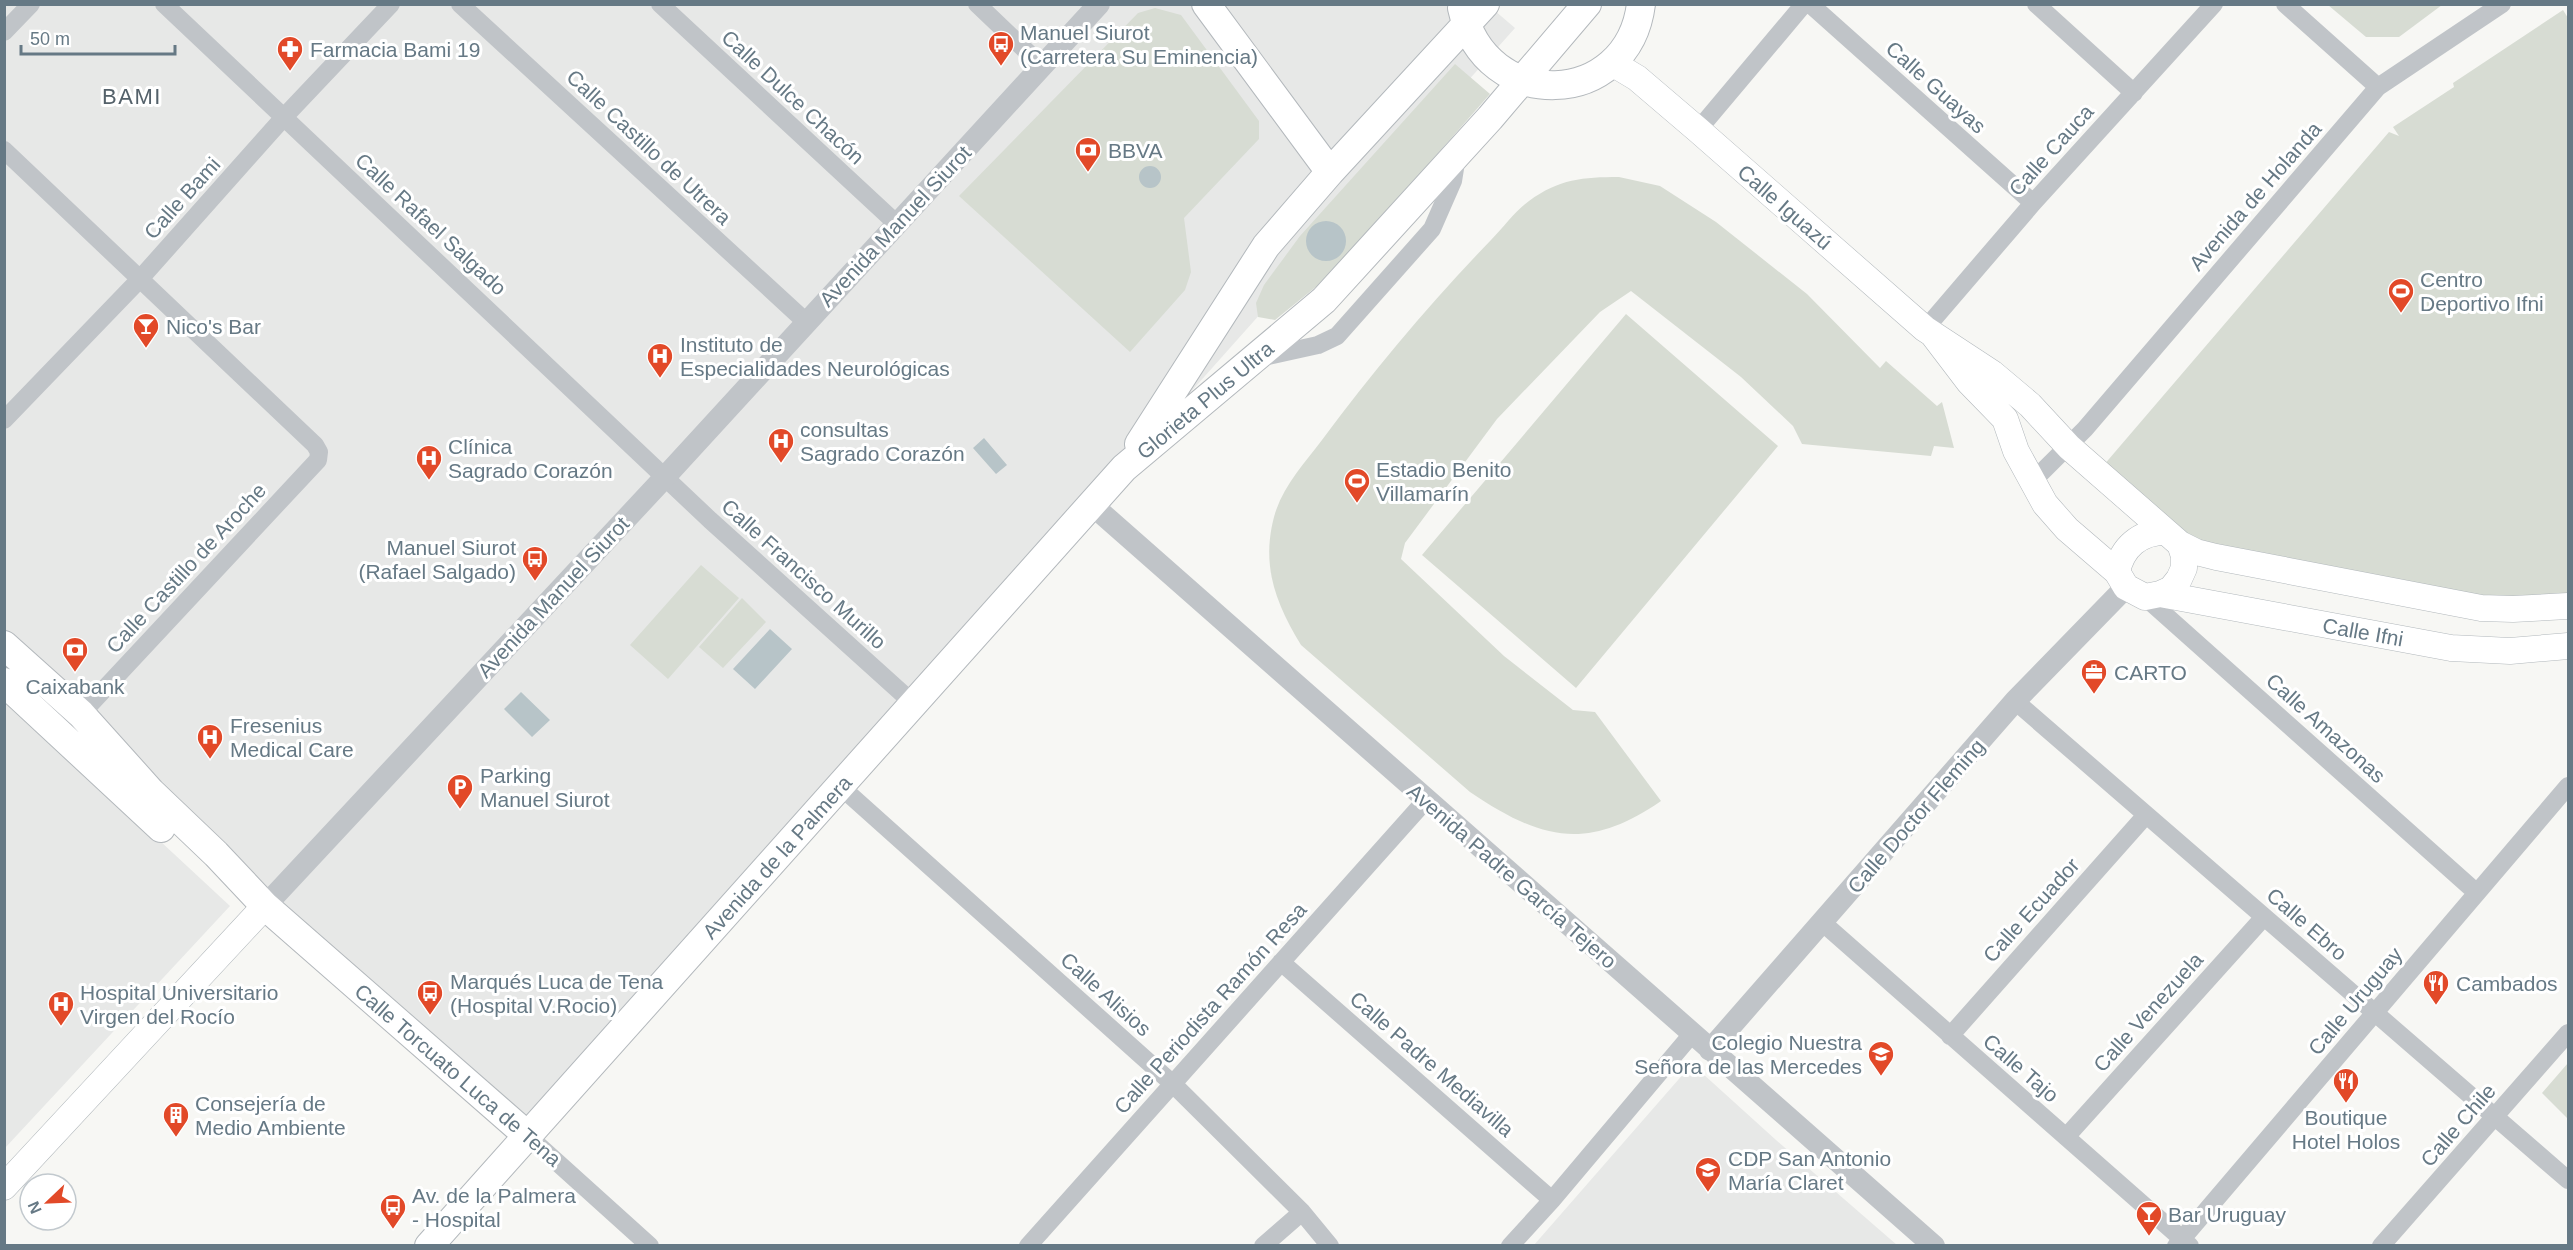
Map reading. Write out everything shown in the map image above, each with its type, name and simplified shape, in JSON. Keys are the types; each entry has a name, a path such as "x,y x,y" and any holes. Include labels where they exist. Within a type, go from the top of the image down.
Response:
{"main road":[{"path":"1206,4 1330,172"},
{"name":"Glorieta Plus Ultra","path":"1124,468 1266,246 1463,16 1485,4"},
{"name":"Glorieta Plus Ultra","path":"1124,468 1324,300 1522,81 1587,4"},
{"path":"1463,16 1479,50 1492,63 1522,81 1546,86 1570,84 1593,76 1620,52 1639,19 1641,4"},
{"name":"Calle Iguazú","path":"1620,52 1637,78 1929,333 1992,373 2030,405 2069,447 2173,538"},
{"name":"Calle Iguazú","path":"1929,333 1962,374 2005,419 2016,451 2045,504 2067,529 2137,587"},
{"name":"Avenida de la Palmera","path":"429,1245 1124,468"},
{"path":"2173,538 2184,562 2182,574 2175,585 2137,587 2123,555 2136,540 2147,534 2173,538 2196,552 2216,557 2481,608 2568,606"},
{"name":"Calle Ifni","path":"2137,587 2451,648 2510,651 2568,646"},
{"name":"Calle Torcuato Luca de Tena","path":"4,645 81,714 151,792 216,854 265,906 528,1136"},
{"name":"Calle Torcuato Luca de Tena","path":"4,682 204,868 236,891 265,906"},
{"name":"Avenida Manuel Siurot","path":"4,1187 265,906"}],"street":[{"name":"Calle Rafael Salgado","path":"164,4 665,477"},
{"name":"Calle Bami","path":"4,420 139,279 285,116 391,4"},
{"name":"Calle Castillo de Utrera","path":"460,4 806,322"},
{"name":"Calle Dulce Chacón","path":"660,4 897,224"},
{"path":"977,4 1042,66"},
{"name":"Avenida Manuel Siurot","path":"265,906 665,477 1099,4"},
{"path":"1698,130 1804,4"},
{"name":"Calle Guayas","path":"1810,4 2033,203"},
{"path":"2036,4 2134,93"},
{"name":"Calle Cauca","path":"1929,333 2033,203 2214,4"},
{"path":"2284,4 2378,87"},
{"name":"Avenida de Holanda","path":"2032,482 2069,447 2378,87 2502,4"},
{"path":"4,32 27,6"},
{"path":"4,150 139,279"},
{"name":"Calle Castillo de Aroche","path":"81,714 318,460 319,452 315,445 139,279"},
{"name":"Calle Francisco Murillo","path":"665,477 914,704"},
{"name":"Avenida Padre García Tejero","path":"1091,504 1934,1245"},
{"name":"Calle Doctor Fleming","path":"1710,1050 2015,701 2137,587"},
{"name":"Calle Amazonas","path":"2137,587 2477,893"},
{"name":"Calle Ebro","path":"2015,701 2568,1180"},
{"name":"Calle Alisios","path":"840,786 1173,1084 1302,1212 1330,1245"},
{"name":"Calle Uruguay","path":"2183,1243 2568,786"},
{"name":"Calle Periodista Ramón Resa","path":"1028,1245 1426,800"},
{"name":"Calle Ecuador","path":"1950,1036 2146,814"},
{"name":"Calle Venezuela","path":"2066,1137 2264,917"},
{"name":"Calle Tajo","path":"1823,923 2183,1243"},
{"name":"Calle Padre Mediavilla","path":"1281,962 1552,1200"},
{"name":"Calle Chile","path":"2381,1245 2568,1033"},
{"path":"1510,1245 1552,1200 1692,1034"},
{"name":"Calle Torcuato Luca de Tena","path":"528,1136 650,1245"},
{"path":"1263,1245 1302,1212"}],"shaded area":[{"path":"1487,4 1515,28 528,1136 5,651 4,5"},
{"path":"2328,5 2442,5 2399,37 2366,37"},
{"path":"1155,8 1181,15 1259,121 1259,139 1184,218 1191,272 1185,290 1130,352 959,196 1138,13"},
{"name":"Centro Deportivo Ifni","path":"2563,10 2568,18 2568,597 2514,602 2195,542 2103,466 2389,132 2399,136 2393,127 2454,87 2453,83"},
{"path":"1455,64 1490,94 1368,233 1317,286 1275,320 1258,317 1256,303 1264,285 1300,236"},
{"path":"1150,166 1158,169 1161,177 1158,185 1150,188 1142,185 1139,177 1142,169"},
{"name":"Estadio Benito Villamarín","path":"1619,177 1660,186 1716,222 1807,294 1880,368 1886,361 1937,406 1942,402 1954,448 1934,446 1931,456 1802,444 1793,426 1741,377 1631,291 1600,312 1497,419 1405,543 1401,559 1504,656 1573,710 1595,712 1661,801 1610,828 1587,833 1564,834 1519,821 1470,792 1301,645 1284,615 1273,584 1269,552 1270,535 1282,496 1301,467 1404,337 1514,214 1540,194 1561,184 1583,179"},
{"path":"1326,221 1334,222 1340,227 1345,233 1345,249 1340,255 1334,260 1326,261 1318,260 1312,255 1307,249 1306,241 1307,233 1312,227 1318,222"},
{"name":"Estadio Benito Villamarín","path":"1626,314 1778,446 1576,688 1422,555"},
{"path":"984,438 1007,465 996,474 973,448"},
{"path":"701,565 739,598 668,679 630,645"},
{"path":"742,598 766,622 723,668 699,647"},
{"path":"770,629 792,649 755,689 733,669"},
{"path":"521,692 550,720 532,737 504,709"},
{"name":"Hospital Universitario Virgen del Rocío","path":"4,696 230,906 5,1148 4,1148"},
{"path":"2568,1063 2568,1119 2542,1093"},
{"name":"CDP San Antonio María Claret","path":"1692,1064 1776,1140 1897,1245 1534,1245"}],"place":[{"name":"Manuel Siurot (Carretera Su Eminencia)","path":"1001,67"},
{"name":"Farmacia Bami 19","path":"290,72"},
{"name":"BBVA","path":"1088,173"},
{"name":"Centro Deportivo Ifni","path":"2401,314"},
{"name":"Nico's Bar","path":"146,349"},
{"name":"Instituto de Especialidades Neurológicas","path":"660,379"},
{"name":"consultas Sagrado Corazón","path":"781,464"},
{"name":"Clínica Sagrado Corazón","path":"429,481"},
{"name":"Estadio Benito Villamarín","path":"1357,504"},
{"name":"Manuel Siurot (Rafael Salgado)","path":"535,582"},
{"name":"Caixabank","path":"75,673"},
{"name":"CARTO","path":"2094,695"},
{"name":"Fresenius Medical Care","path":"210,760"},
{"name":"Parking Manuel Siurot","path":"460,810"},
{"name":"Cambados","path":"2436,1006"},
{"name":"Marqués Luca de Tena (Hospital V.Rocio)","path":"430,1016"},
{"name":"Hospital Universitario Virgen del Rocío","path":"61,1027"},
{"name":"Colegio Nuestra Señora de las Mercedes","path":"1881,1077"},
{"name":"Boutique Hotel Holos","path":"2346,1104"},
{"name":"Consejería de Medio Ambiente","path":"176,1138"},
{"name":"CDP San Antonio María Claret","path":"1708,1193"},
{"name":"Av. de la Palmera - Hospital","path":"393,1230"},
{"name":"Bar Uruguay","path":"2149,1237"}],"district":[{"name":"BAMI","path":"132,96"}]}
